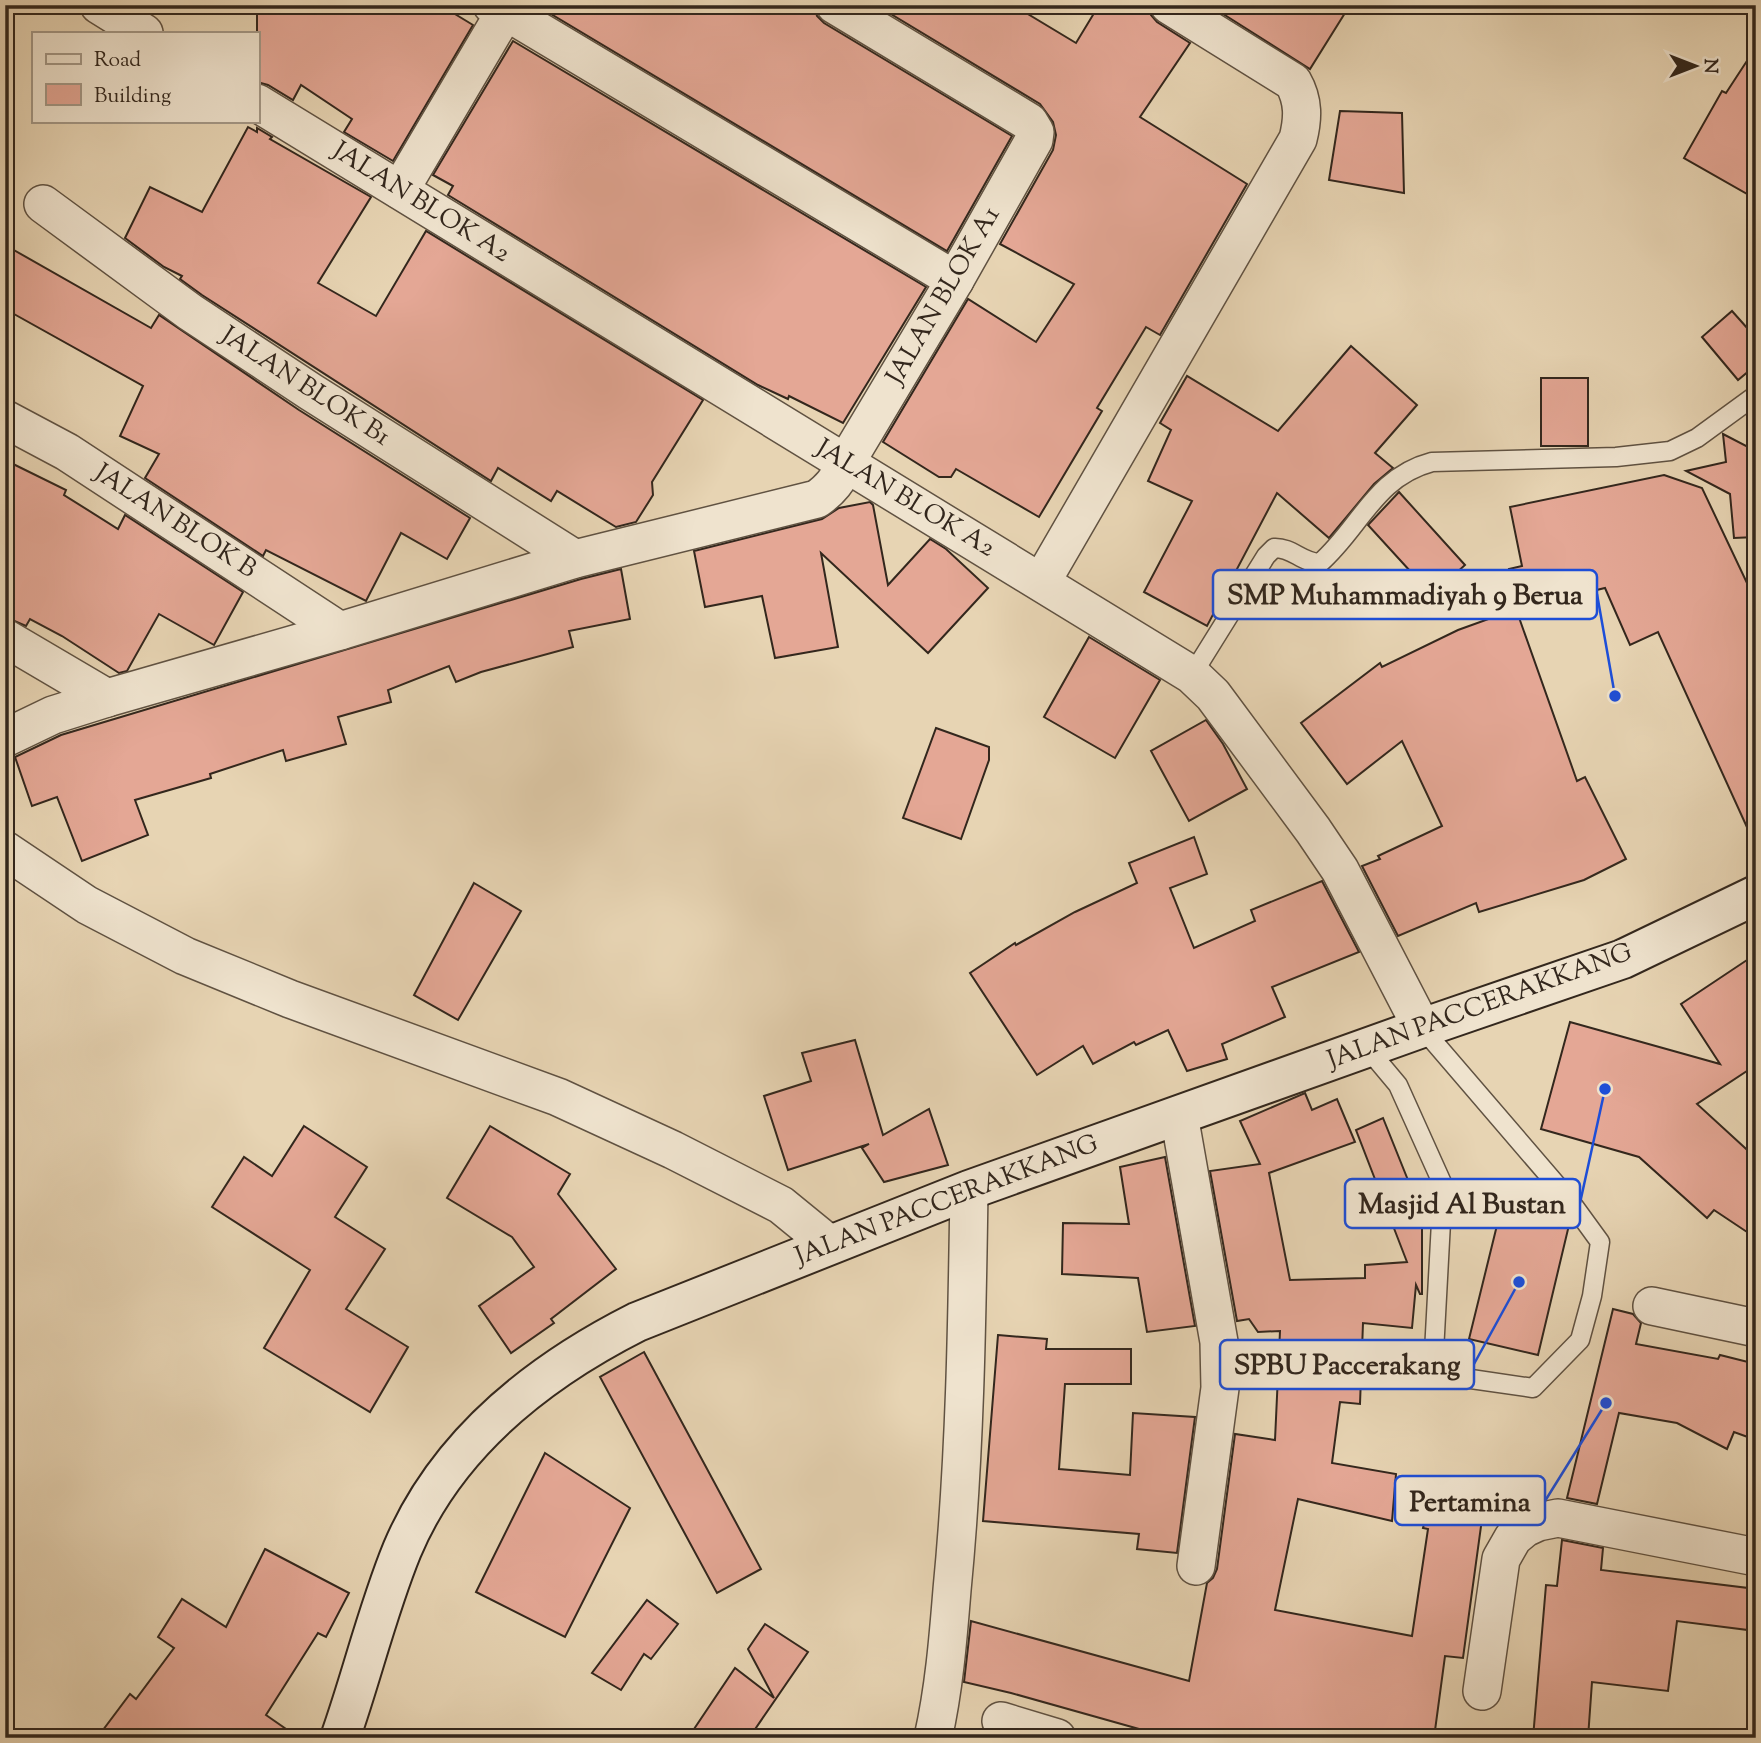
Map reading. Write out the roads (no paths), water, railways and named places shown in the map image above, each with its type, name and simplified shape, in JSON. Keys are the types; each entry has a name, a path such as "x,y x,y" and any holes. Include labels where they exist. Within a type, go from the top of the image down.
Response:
{"main road":[{"name":"JALAN PACCERAKKANG","path":"340,1738 402,1550 433,1494 455,1461 485,1427 547,1375 595,1343 637,1322 970,1190 1623,959 1756,895"}],"street":[{"path":"99,5 142,32"},
{"name":"JALAN BLOK A1","path":"835,5 1033,126 1034,140 955,280 845,464"},
{"path":"1042,581 1298,139 1302,121 1301,103 1293,82 1169,5"},
{"path":"400,190 502,7 955,280"},
{"name":"JALAN BLOK A2","path":"259,104 1192,674 1213,695 1340,870 1422,1028"},
{"name":"JALAN BLOK B1","path":"43,204 190,312 575,559"},
{"name":"JALAN BLOK B","path":"5,419 67,452 340,631"},
{"path":"5,738 52,715 575,559 817,499 836,483 845,464"},
{"path":"5,638 107,698"},
{"path":"5,850 87,905 185,956 290,999 558,1097 684,1155 781,1205 830,1245"},
{"path":"1179,1115 1219,1342 1220,1388 1196,1566"},
{"path":"933,1738 942,1699 957,1541 967,1356 970,1190"},
{"path":"1652,1306 1756,1328"},
{"path":"1482,1691 1501,1559 1513,1538 1525,1528 1558,1518 1756,1557"},
{"path":"1001,1721 1057,1738"}],"lane":[{"path":"1192,674 1266,556 1275,548 1285,547 1306,561 1320,563 1349,528 1405,471 1432,463 1616,457 1670,451 1698,438 1756,395"},
{"path":"1367,1048 1398,1085 1443,1185 1434,1352 1464,1378 1533,1388 1580,1340 1592,1296 1600,1241 1568,1198 1422,1028"}],"place":[{"name":"SMP Muhammadiyah 9 Berua","path":"1615,696"},
{"name":"Masjid Al Bustan","path":"1605,1089"},
{"name":"SPBU Paccerakang","path":"1519,1282"},
{"name":"Pertamina","path":"1606,1403"}]}
